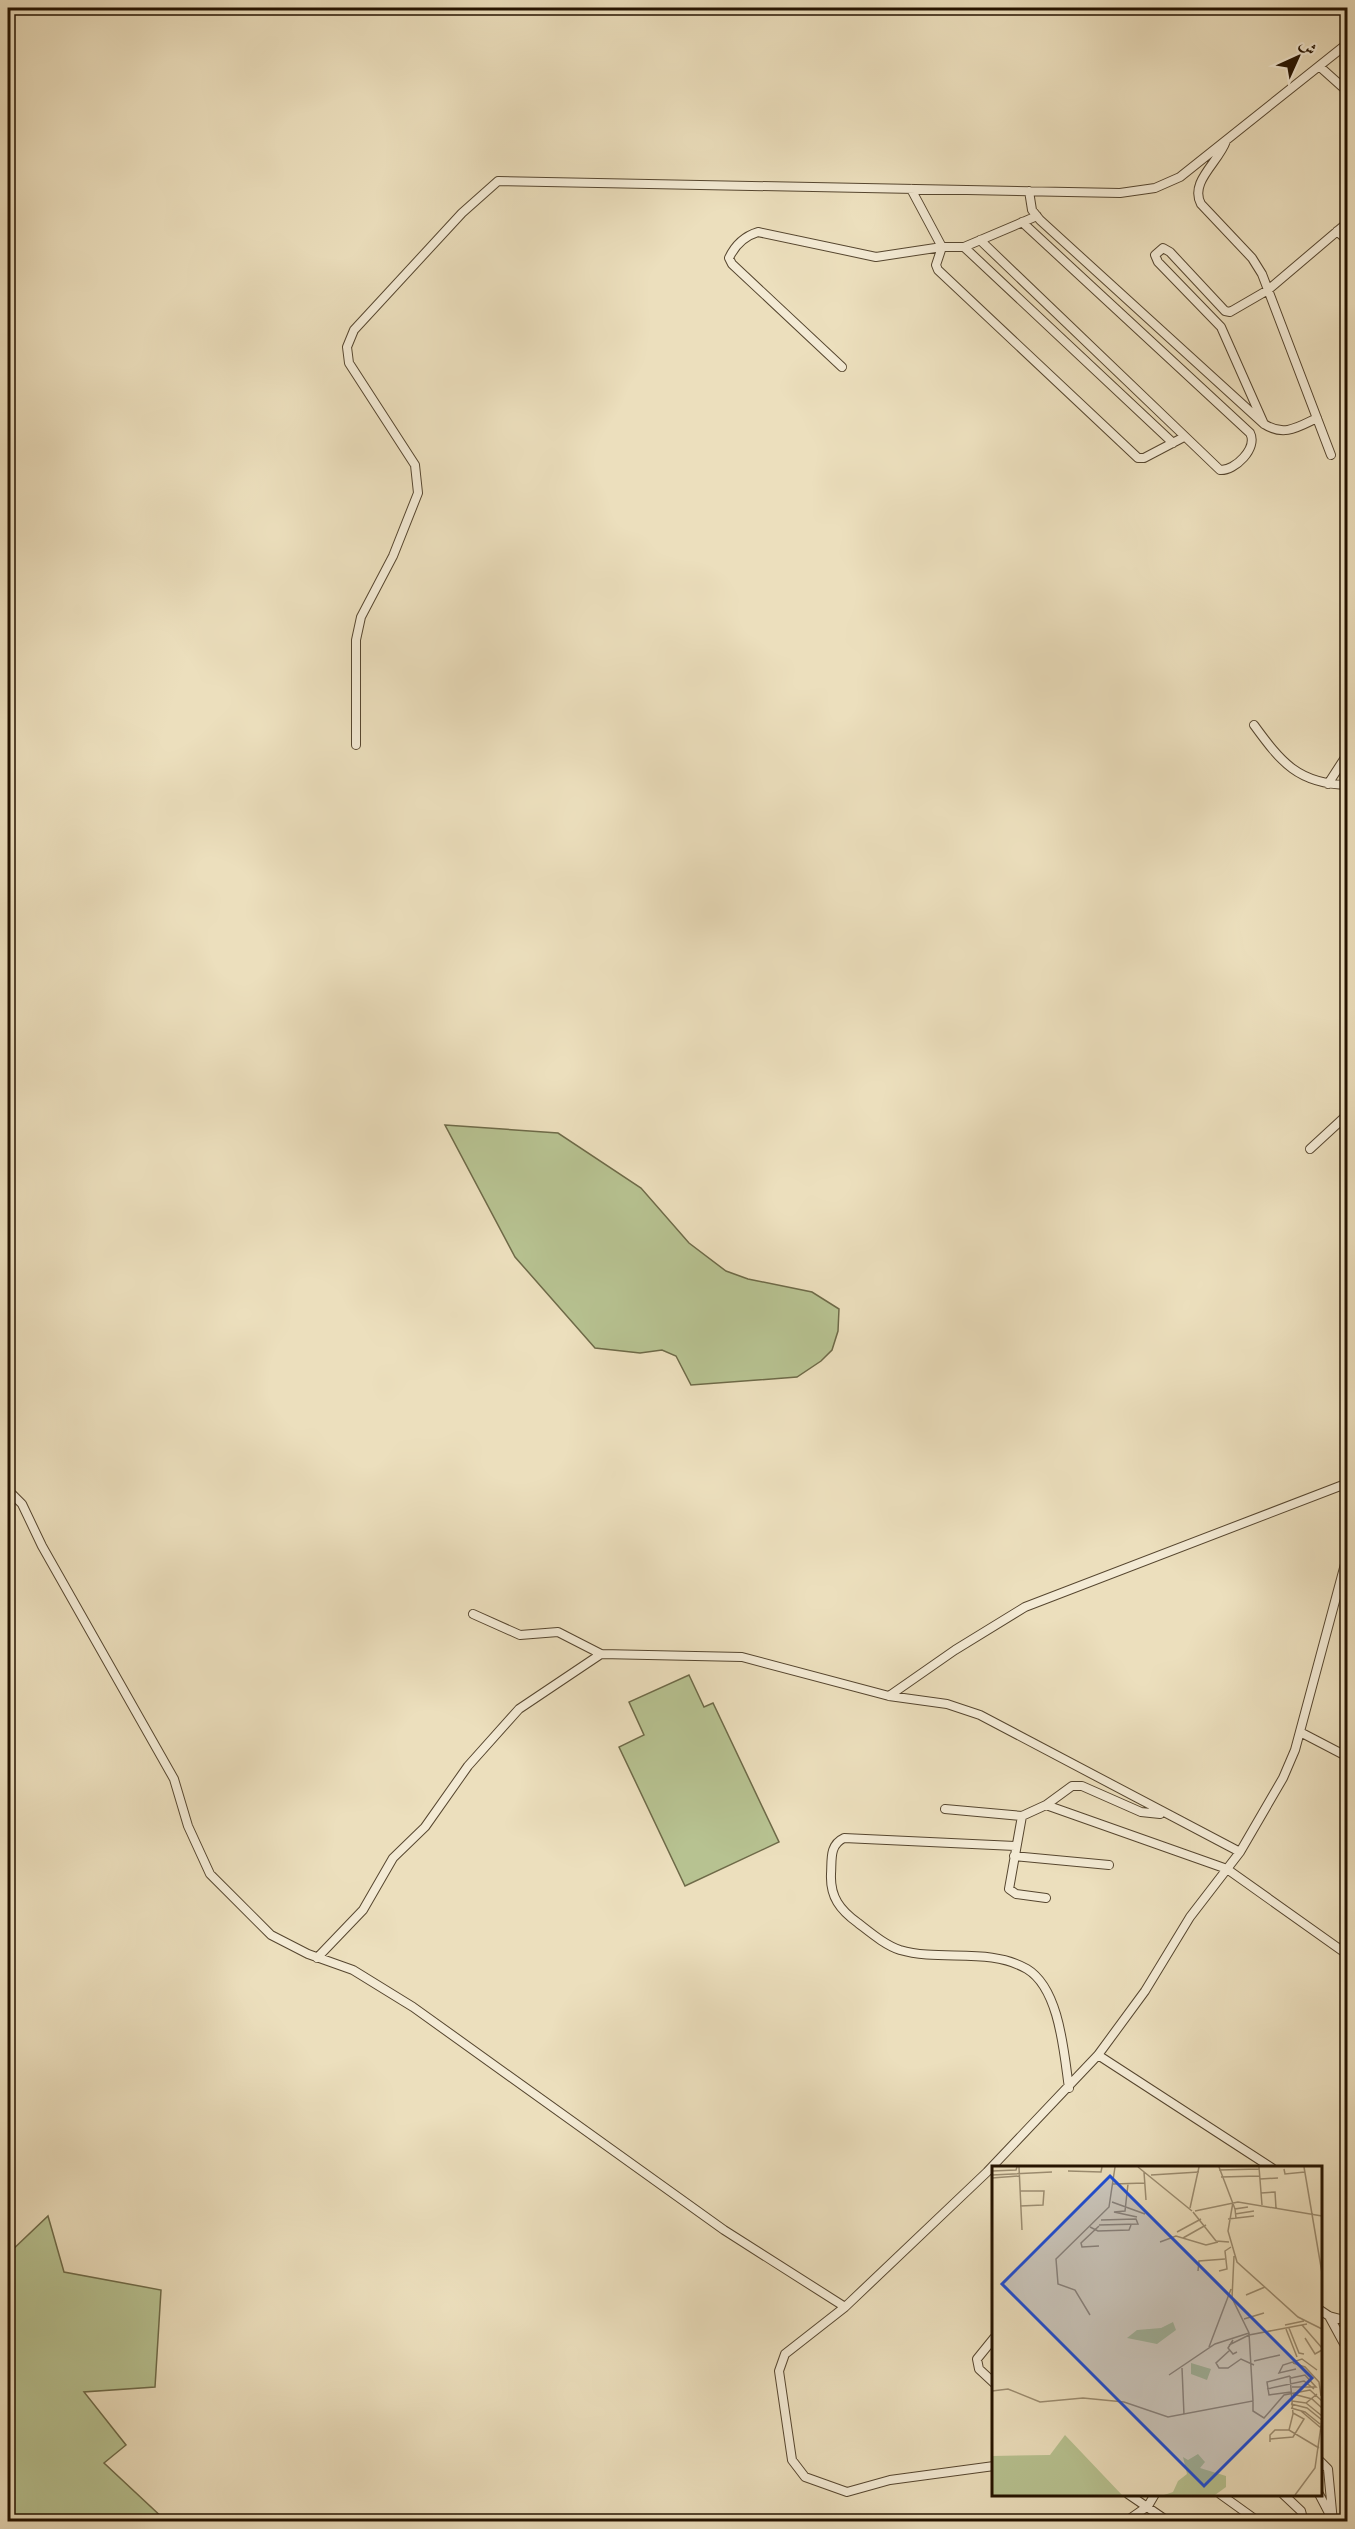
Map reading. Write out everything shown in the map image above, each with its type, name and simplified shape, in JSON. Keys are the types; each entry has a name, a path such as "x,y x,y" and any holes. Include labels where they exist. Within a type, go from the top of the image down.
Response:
{"street":[{"path":"356,745 356,640 361,617 393,556 418,494 415,465 349,363 347,347 354,330 462,213 498,181 1120,193 1155,188 1180,177 1347,43"},
{"path":"1319,66 1347,92"},
{"path":"1227,139 1220,156 1196,189 1196,196 1252,258 1268,290 1331,455"},
{"path":"911,189 942,247 936,265 938,270 1138,458 1144,458 1184,437"},
{"path":"1029,191 1032,210 1037,216 1264,424 1272,429 1290,431 1317,418"},
{"path":"842,367 732,264 729,258 747,235 758,232 876,257 942,247 964,247 1037,216"},
{"path":"980,240 1220,470 1231,469 1251,449 1253,442 1250,433 1022,222"},
{"path":"1264,424 1221,327 1158,262 1155,255 1163,248 1170,252 1225,311 1230,312 1268,290 1347,222"},
{"path":"1337,231 1347,241"},
{"path":"964,247 1173,443"},
{"path":"1254,725 1279,759 1303,777 1328,784 1347,784"},
{"path":"1328,784 1347,753"},
{"path":"1310,1149 1347,1114"},
{"path":"889,1696 955,1650 1025,1607 1347,1483"},
{"path":"8,1490 22,1504 42,1546 174,1779 188,1826 210,1874 271,1935 317,1958 353,1970 413,2007 724,2230 845,2307"},
{"path":"993,2166 1098,2055 1145,1991 1190,1917 1240,1852 1283,1778 1300,1732 1347,1553"},
{"path":"473,1614 520,1635 558,1632 601,1654 742,1657 889,1696 947,1704 980,1715 1240,1852"},
{"path":"317,1958 363,1910 393,1858 425,1827 468,1766 519,1708 601,1654"},
{"path":"1300,1732 1347,1757"},
{"path":"945,1809 1022,1816 1046,1805 1072,1786 1082,1786 1141,1812 1165,1814"},
{"path":"1046,1805 1227,1869 1347,1955"},
{"path":"1022,1816 1015,1845 1009,1889 1016,1894 1046,1898"},
{"path":"1015,1845 844,1838 837,1841 832,1848 831,1888 835,1901 848,1916 890,1946 920,1953 993,1958 1028,1970 1043,1987 1054,2007 1069,2088"},
{"path":"1014,1856 1108,1865"},
{"path":"1098,2055 1269,2166"},
{"path":"992,2167 845,2307 785,2354 779,2371 792,2460 804,2477 847,2492 890,2480 992,2466"},
{"path":"1322,2311 1329,2316 1347,2321"},
{"path":"1329,2316 1347,2350"},
{"path":"992,2339 976,2359 979,2369 992,2382"},
{"path":"1322,2463 1328,2469 1333,2522"},
{"path":"1131,2496 1169,2522"},
{"path":"1125,2522 1135,2519 1148,2506 1152,2496"},
{"path":"1223,2496 1259,2522"},
{"path":"1284,2496 1301,2511 1304,2522"},
{"path":"1320,2496 1333,2522"}],"green space":[{"path":"445,1125 558,1133 641,1188 689,1243 726,1271 748,1279 812,1292 839,1309 838,1331 832,1350 821,1361 797,1377 691,1385 676,1356 662,1350 640,1353 595,1348 515,1257"},
{"path":"689,1675 704,1707 713,1703 779,1842 685,1886 619,1747 644,1735 629,1702"},
{"path":"48,2216 64,2272 161,2290 155,2387 84,2392 126,2445 104,2463 166,2521 8,2521 8,2254"}]}
